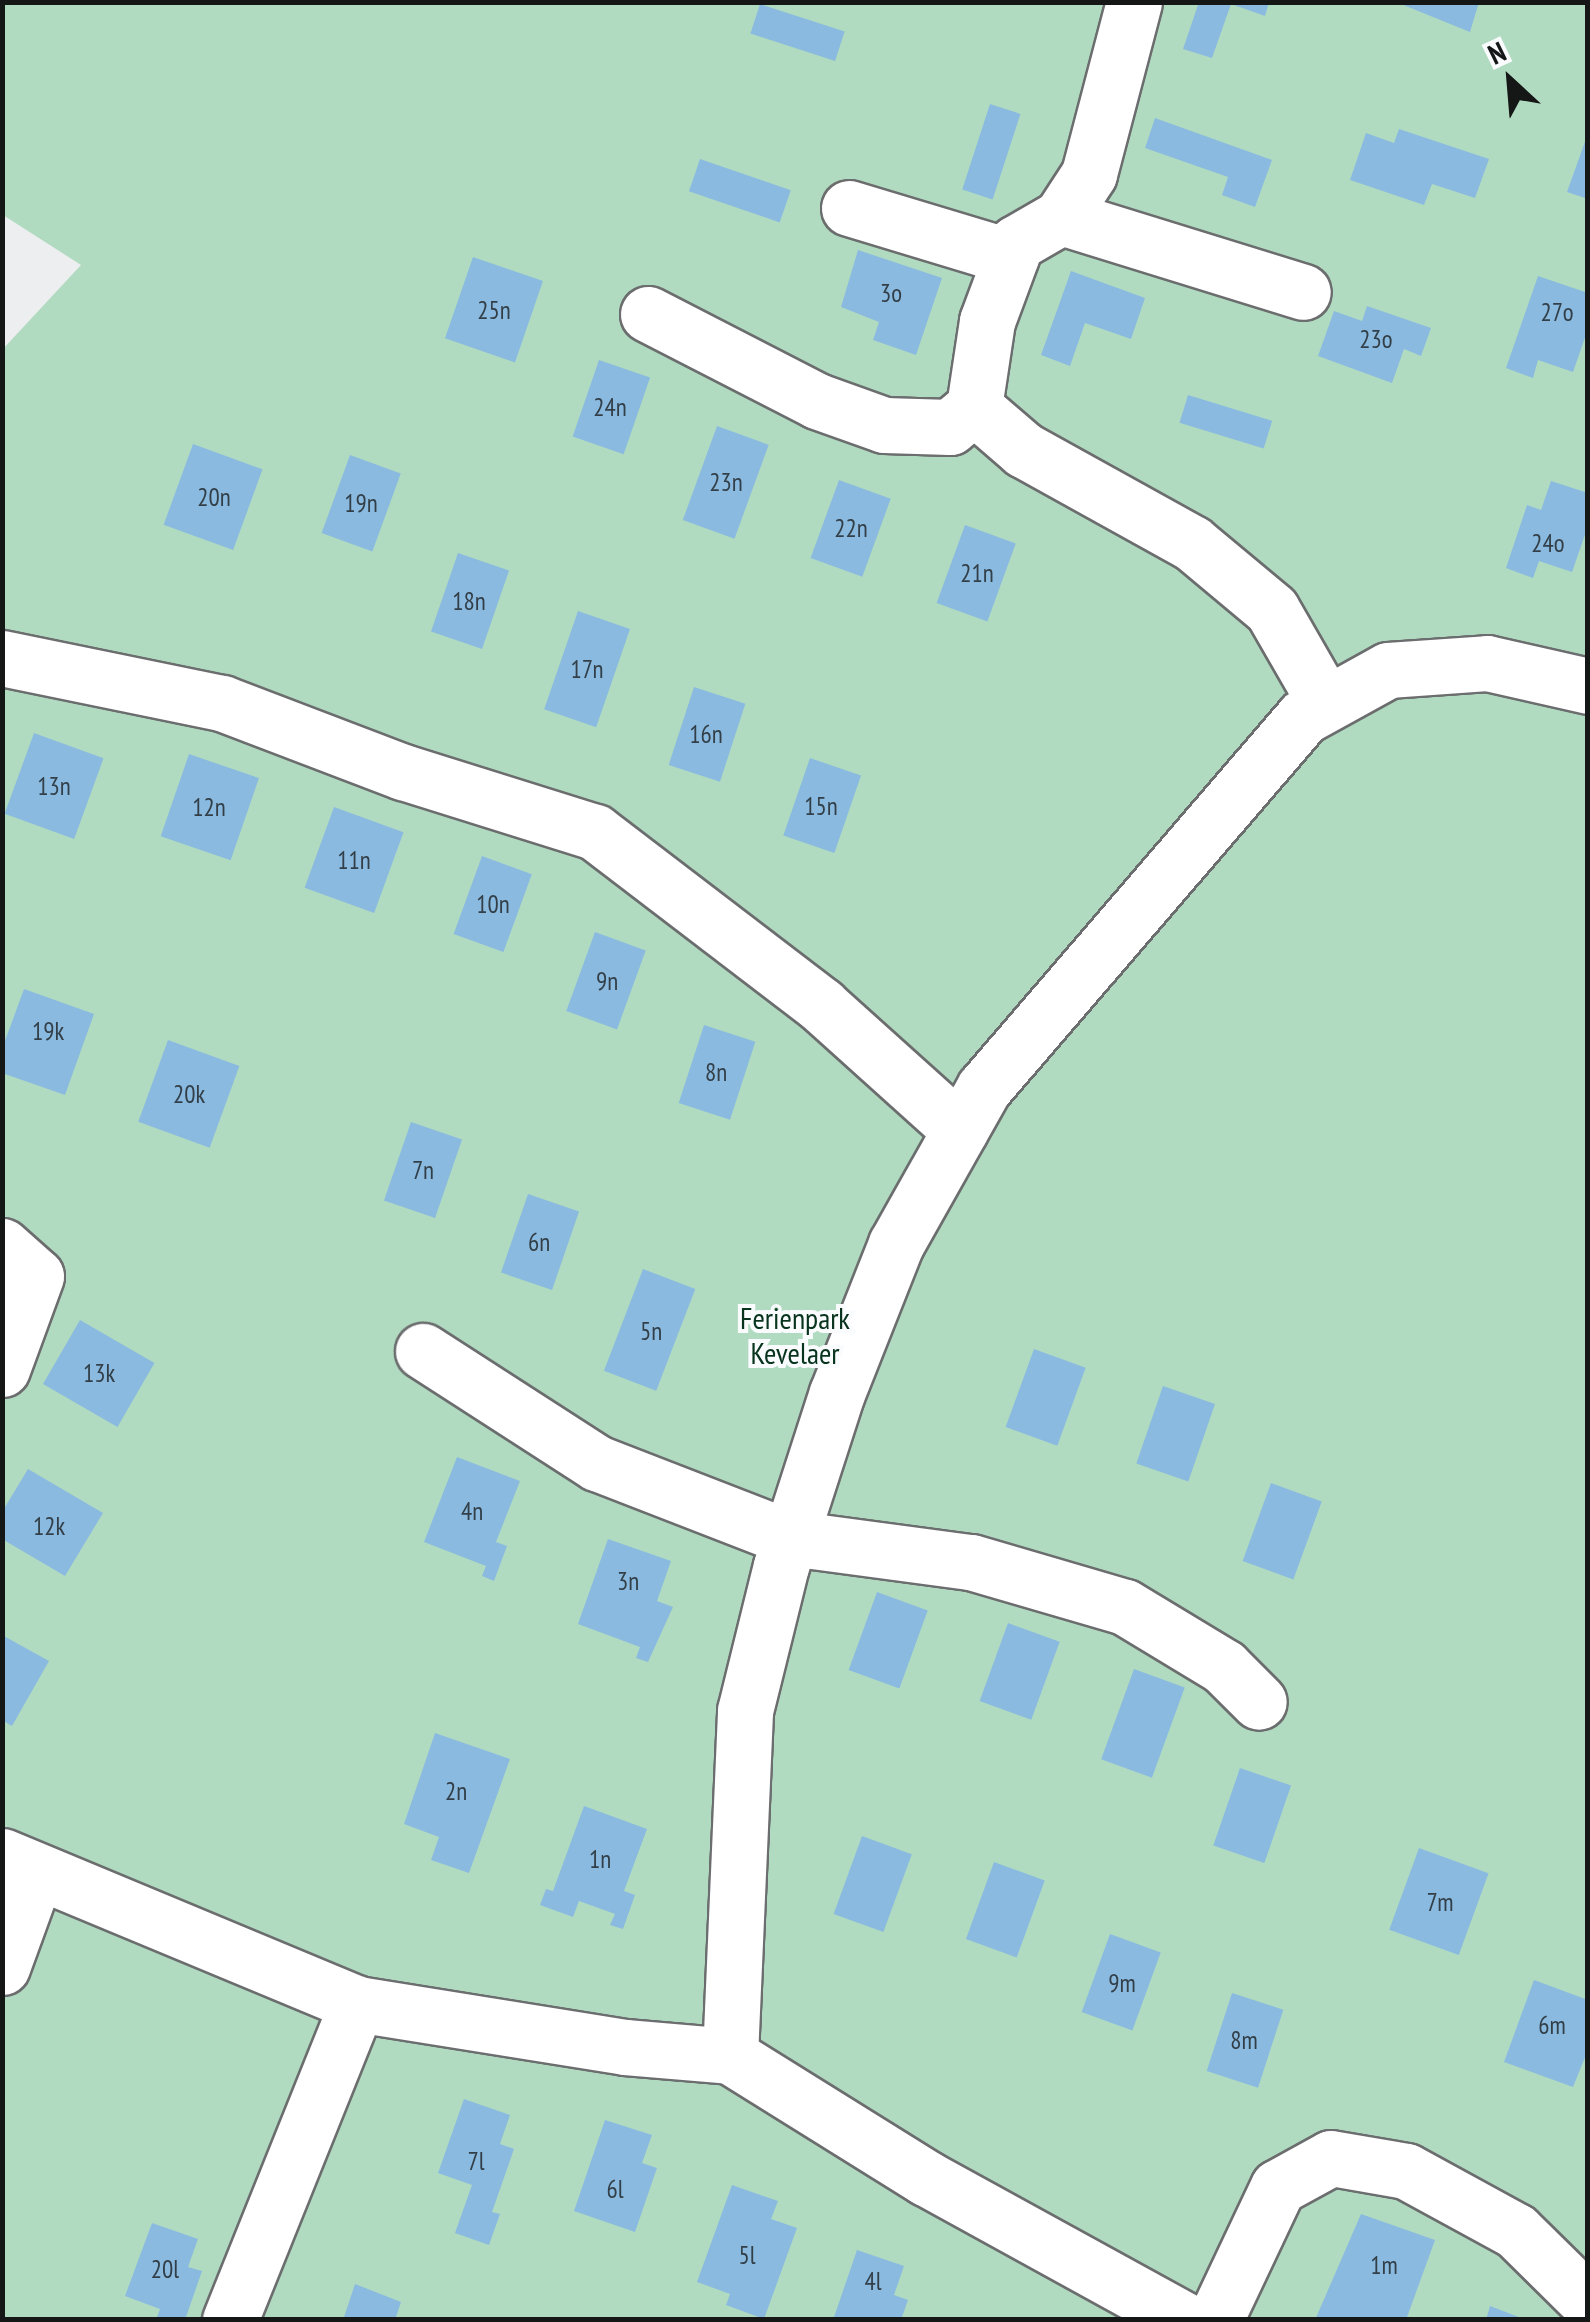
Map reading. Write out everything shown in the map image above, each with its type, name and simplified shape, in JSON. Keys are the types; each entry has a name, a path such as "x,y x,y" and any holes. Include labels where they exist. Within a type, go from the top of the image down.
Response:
{"lane":[{"path":"648,314 816,401 884,425 950,427 974,407 987,322 1016,244 1061,217 1089,174 1134,2"},
{"path":"849,208 1011,257"},
{"path":"1061,217 1302,292"},
{"path":"974,407 1024,450 1192,543 1272,610 1326,704"},
{"path":"2,658 222,703 404,772 595,832 821,1005 960,1130"},
{"path":"730,2056 745,1711 790,1538 837,1394 896,1244 984,1088 1235,789 1302,717 1388,670 1487,663 1588,686"},
{"path":"2,1246 36,1276 2,1368"},
{"path":"423,1351 596,1464 790,1538 971,1562 1125,1608 1224,1667 1260,1702"},
{"path":"2,1967 20,1864 357,2004 625,2048 730,2056 926,2178 1184,2320"},
{"path":"230,2320 357,2004"},
{"path":"1215,2320 1278,2187 1331,2158 1406,2171 1516,2231 1588,2302"}],"green space":[{"name":"Ferienpark Kevelaer","path":"3,3 1587,3 1587,2319 3,2319 2,350 81,265 3,215"}],"building":[{"path":"1199,2 1269,2 1265,16 1231,4 1212,58 1183,49"},
{"path":"1396,2 1479,2 1470,32"},
{"path":"760,4 845,32 835,61 750,33"},
{"path":"990,104 1020,114 993,199 962,190"},
{"path":"1155,118 1272,160 1255,207 1222,195 1228,177 1145,148"},
{"path":"1399,129 1489,159 1475,198 1432,184 1424,205 1350,180 1366,133 1394,143"},
{"path":"1588,136 1588,199 1567,192"},
{"path":"700,159 791,190 780,222 689,191"},
{"path":"858,250 942,278 916,355 873,340 879,322 841,307"},
{"path":"473,257 543,281 515,362 445,338"},
{"path":"1071,271 1145,298 1131,339 1085,323 1070,366 1041,355"},
{"path":"1538,276 1588,293 1588,329 1573,372 1538,360 1533,378 1506,368"},
{"path":"1367,306 1431,328 1421,356 1404,349 1392,383 1318,356 1334,311 1362,321"},
{"path":"599,360 650,378 624,454 573,437"},
{"path":"1188,395 1272,421 1264,448 1180,423"},
{"path":"717,426 769,445 734,539 683,520"},
{"path":"193,444 263,469 233,550 164,525"},
{"path":"350,455 401,473 372,551 322,533"},
{"path":"839,480 891,499 862,577 811,558"},
{"path":"1551,481 1588,493 1588,526 1572,572 1539,561 1533,578 1506,568 1527,505 1541,510"},
{"path":"965,525 1016,543 987,621 937,603"},
{"path":"458,553 509,571 482,649 431,631"},
{"path":"578,611 630,629 596,727 544,709"},
{"path":"694,687 745,704 720,782 669,765"},
{"path":"34,733 104,758 74,839 5,814"},
{"path":"189,754 259,778 231,860 161,836"},
{"path":"810,758 861,776 834,853 783,836"},
{"path":"334,807 404,832 374,913 305,888"},
{"path":"482,856 532,874 503,952 454,934"},
{"path":"595,932 646,950 617,1029 566,1011"},
{"path":"24,989 94,1014 65,1095 2,1073 2,1049"},
{"path":"704,1025 755,1042 730,1120 679,1103"},
{"path":"168,1040 239,1066 210,1148 138,1122"},
{"path":"411,1122 462,1140 435,1218 384,1200"},
{"path":"528,1194 579,1212 552,1290 501,1272"},
{"path":"643,1269 695,1289 656,1391 604,1371"},
{"path":"80,1320 154,1363 117,1427 43,1384"},
{"path":"1034,1349 1086,1368 1057,1446 1006,1427"},
{"path":"1163,1386 1215,1404 1188,1481 1136,1464"},
{"path":"457,1457 520,1481 496,1542 507,1546 494,1581 482,1576 486,1566 424,1542"},
{"path":"28,1469 103,1513 65,1576 2,1539 2,1512"},
{"path":"1271,1483 1322,1501 1293,1579 1243,1561"},
{"path":"608,1539 671,1561 657,1601 673,1607 648,1662 636,1658 640,1647 578,1624"},
{"path":"877,1592 928,1610 899,1688 849,1670"},
{"path":"1008,1623 1060,1642 1031,1720 980,1701"},
{"path":"2,1635 49,1661 12,1726 2,1720"},
{"path":"1134,1669 1185,1687 1152,1778 1101,1759"},
{"path":"435,1733 510,1759 469,1873 431,1860 439,1837 404,1824"},
{"path":"1240,1768 1291,1786 1264,1863 1213,1846"},
{"path":"584,1806 647,1829 624,1891 635,1895 623,1929 610,1925 615,1914 579,1901 573,1917 540,1905 546,1889 553,1891"},
{"path":"862,1836 912,1854 883,1932 834,1914"},
{"path":"1419,1848 1489,1873 1459,1955 1389,1930"},
{"path":"994,1862 1045,1880 1017,1958 966,1939"},
{"path":"1110,1934 1161,1952 1132,2030 1082,2012"},
{"path":"1534,1980 1588,2000 1588,2050 1573,2087 1504,2062"},
{"path":"1232,1993 1283,2010 1258,2088 1207,2071"},
{"path":"464,2099 510,2115 500,2144 514,2149 492,2212 500,2214 489,2245 455,2233 472,2185 438,2173"},
{"path":"605,2120 652,2135 642,2163 657,2168 635,2232 574,2211"},
{"path":"732,2185 778,2201 771,2219 797,2228 764,2319 726,2305 730,2294 697,2282"},
{"path":"1361,2214 1435,2240 1406,2320 1315,2320"},
{"path":"152,2223 198,2239 188,2267 202,2271 185,2320 156,2320 160,2309 125,2296"},
{"path":"857,2250 904,2266 894,2295 908,2300 901,2320 833,2320"},
{"path":"355,2284 401,2302 395,2320 343,2320"},
{"path":"1490,2306 1524,2319 1524,2320 1486,2320"}]}
